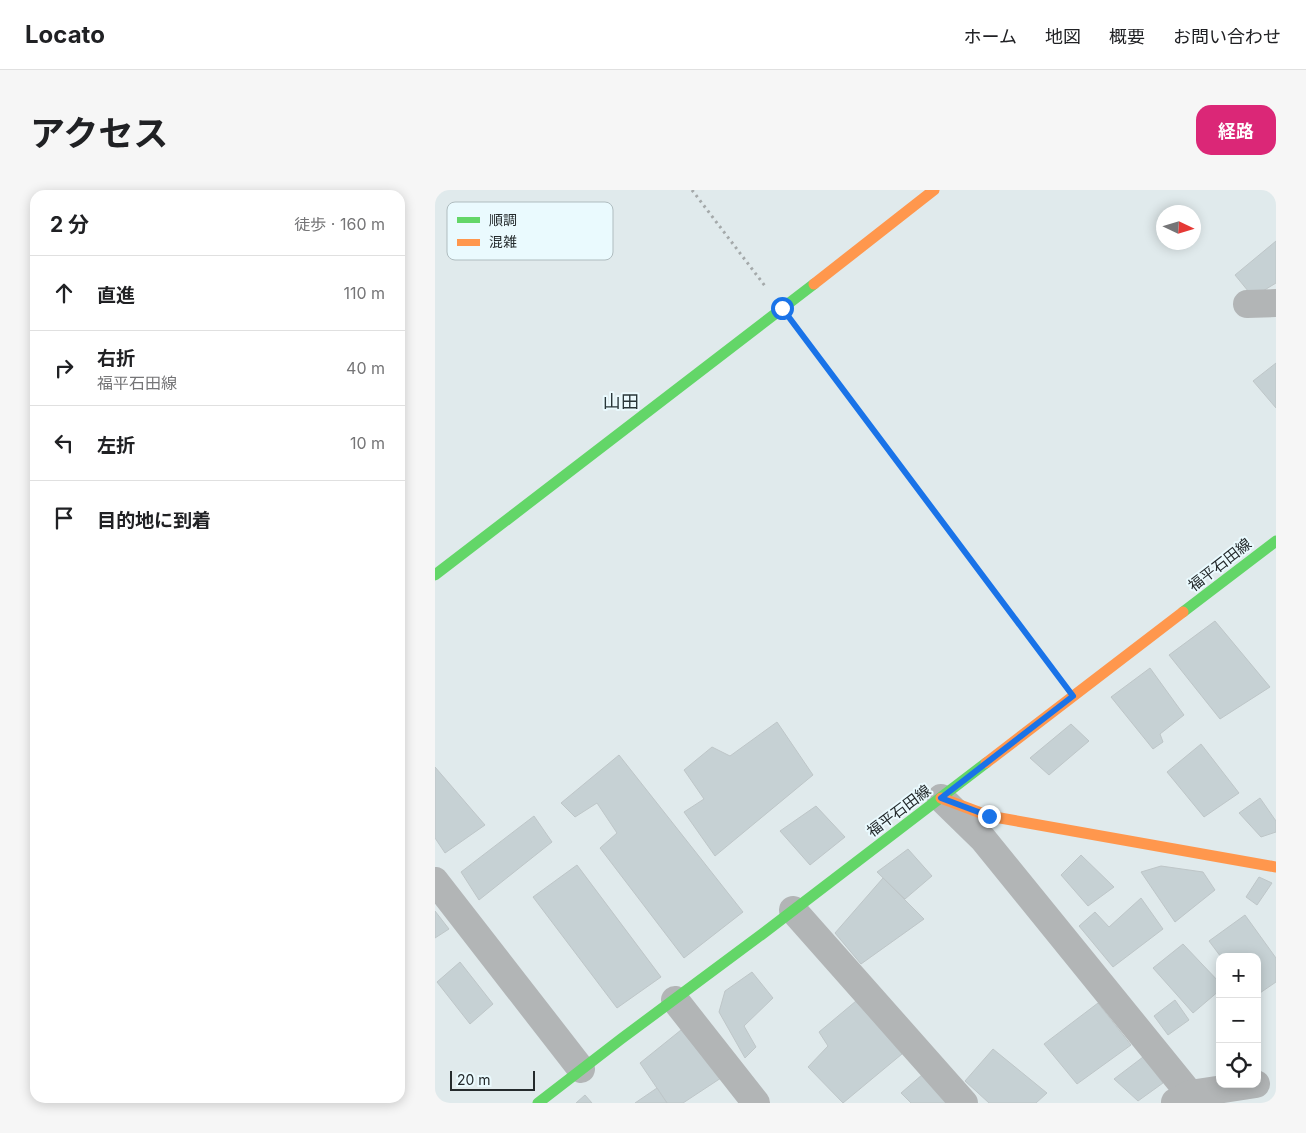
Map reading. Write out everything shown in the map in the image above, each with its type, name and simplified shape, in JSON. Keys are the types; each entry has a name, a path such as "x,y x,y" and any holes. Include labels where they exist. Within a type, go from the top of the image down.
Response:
{"street":[{"path":"435,575 934,190"},
{"path":"1247,304 1276,303"},
{"name":"福平石田線","path":"538,1103 941,798 1276,540"},
{"path":"941,798 989,816 1276,867"},
{"path":"941,798 983,839 1182,1098 1236,1088"},
{"path":"435,881 581,1069"},
{"path":"793,910 964,1103"},
{"path":"675,1000 756,1103"},
{"path":"1261,1083 1276,1081"}],"path":[{"path":"692,190 1073,696"}],"building":[{"path":"1276,241 1276,283 1253,297 1235,275"},
{"path":"1276,363 1276,408 1253,381"},
{"path":"1215,621 1270,687 1220,719 1169,655"},
{"path":"1150,668 1184,715 1160,734 1163,742 1153,749 1111,697"},
{"path":"777,722 813,775 715,856 684,812 704,799 684,770 712,747 730,756"},
{"path":"1071,724 1089,741 1049,775 1030,758"},
{"path":"1201,744 1239,793 1204,817 1167,772"},
{"path":"619,755 743,912 684,958 600,848 617,833 597,803 575,817 561,803"},
{"path":"435,767 485,825 445,853 435,838"},
{"path":"1260,798 1276,821 1276,832 1261,837 1239,813"},
{"path":"816,806 845,837 810,865 780,831"},
{"path":"534,816 552,842 479,900 461,872"},
{"path":"908,849 932,876 905,899 877,872"},
{"path":"1081,855 1114,887 1088,906 1061,875"},
{"path":"577,865 661,977 617,1008 533,897"},
{"path":"1161,866 1203,872 1215,890 1175,922 1141,872"},
{"path":"1259,877 1272,883 1257,905 1246,897"},
{"path":"883,878 924,919 861,964 835,933"},
{"path":"1141,898 1163,929 1113,967 1079,926 1095,912 1109,927"},
{"path":"435,911 449,929 435,938"},
{"path":"1245,915 1276,958 1276,982 1261,992 1261,953 1218,953 1209,941"},
{"path":"1183,944 1216,979 1216,993 1193,1013 1153,968"},
{"path":"460,962 493,1004 470,1024 437,982"},
{"path":"752,972 773,998 744,1026 756,1047 745,1058 719,1012 725,991"},
{"path":"1175,1000 1189,1020 1168,1035 1154,1016"},
{"path":"856,1001 902,1054 843,1103 808,1067 828,1046 819,1032"},
{"path":"1098,1003 1131,1045 1077,1084 1044,1044"},
{"path":"681,1030 721,1078 683,1103 667,1103 640,1063"},
{"path":"993,1049 1047,1093 1036,1103 989,1103 965,1081"},
{"path":"1143,1057 1163,1083 1138,1101 1114,1079"},
{"path":"923,1074 950,1103 911,1103 901,1093"},
{"path":"657,1088 667,1103 635,1103"},
{"path":"585,1095 592,1103 576,1103"}],"traffic: fast":[{"path":"435,575 814,284"},
{"path":"1183,612 1276,541"},
{"path":"538,1103 986,763"}],"traffic: slow":[{"path":"814,284 934,190"},
{"path":"986,763 1183,612"},
{"path":"941,798 989,816 1276,867"}],"district":[{"name":"山田","path":"621,402"}],"route":[{"path":"782,308 1073,696 941,798 989,816"}]}
